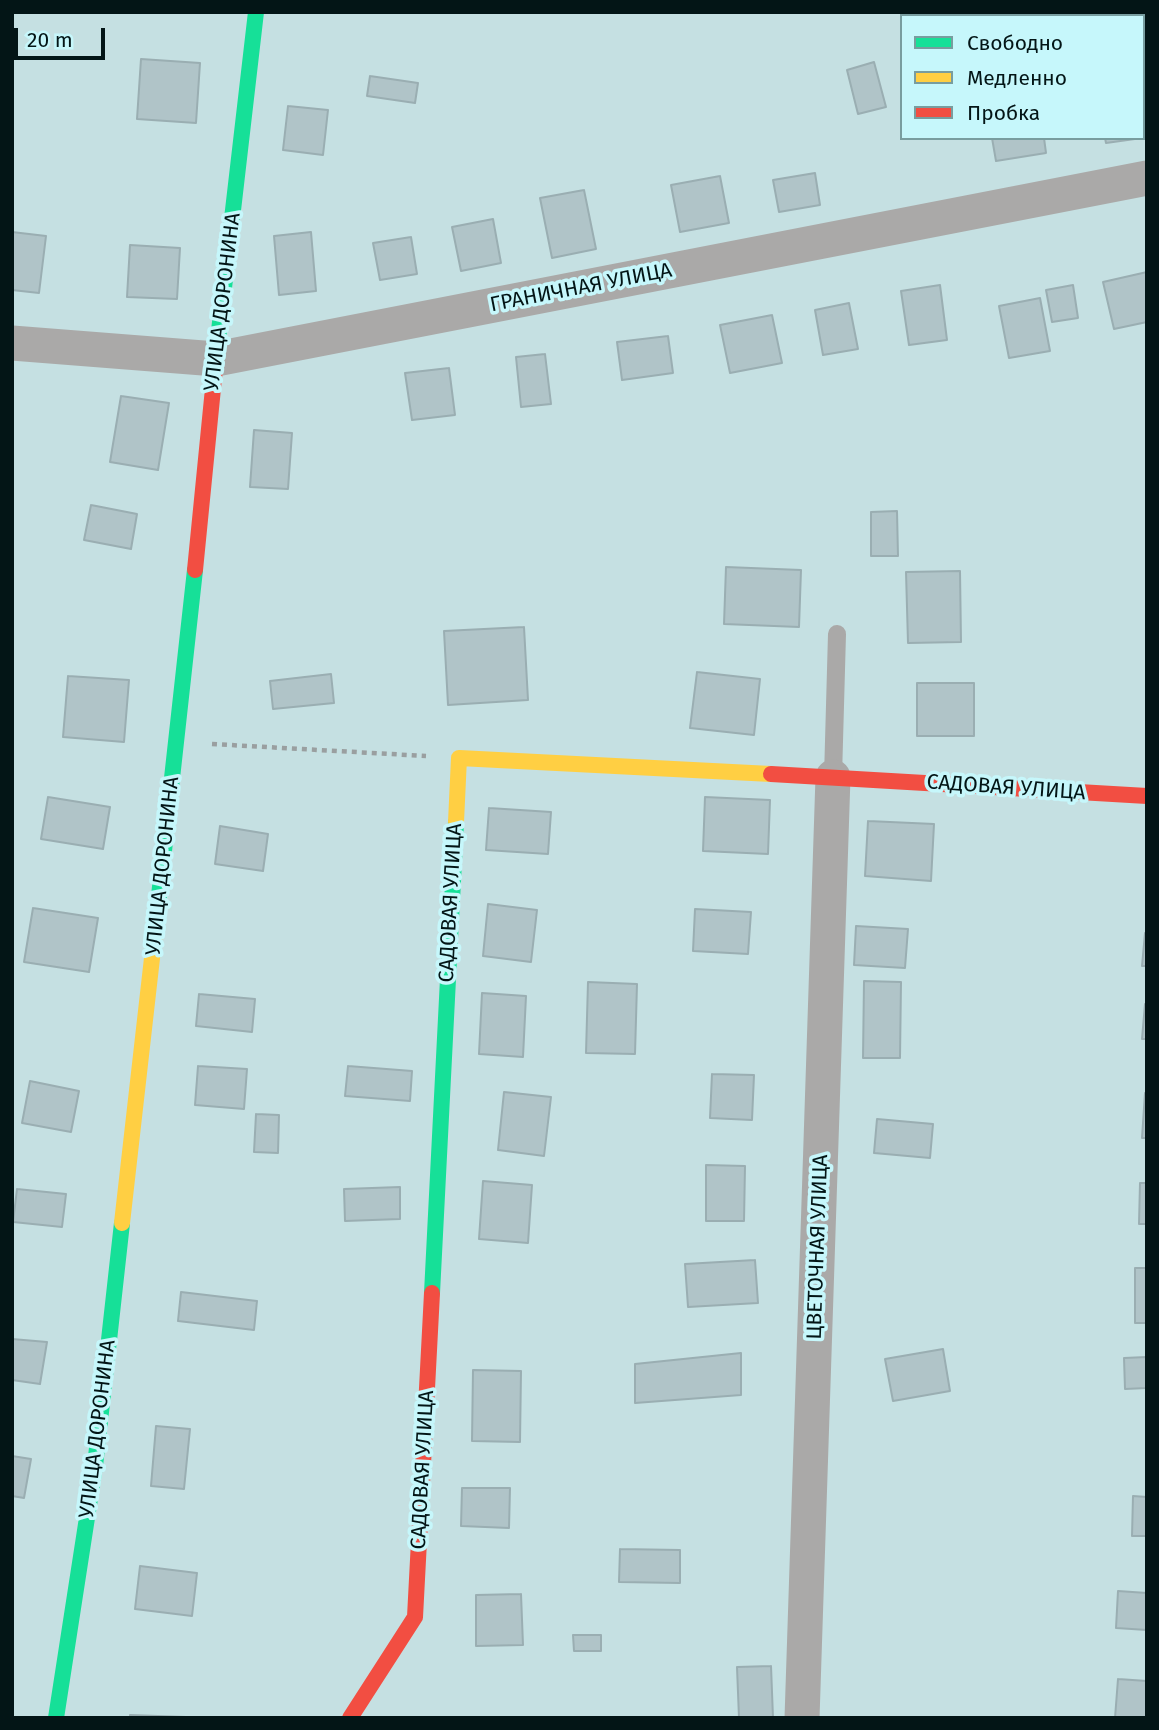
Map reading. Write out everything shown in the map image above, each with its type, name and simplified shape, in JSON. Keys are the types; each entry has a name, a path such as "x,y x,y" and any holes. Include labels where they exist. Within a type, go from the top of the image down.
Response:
{"street":[{"name":"УЛИЦА ДОРОНИНА","path":"57,1718 96,1466 177,741 215,359 257,12"},
{"name":"ГРАНИЧНАЯ УЛИЦА","path":"12,343 215,359 1147,178"},
{"name":"САДОВАЯ УЛИЦА","path":"350,1718 415,1617 459,758 1147,796"},
{"name":"ЦВЕТОЧНАЯ УЛИЦА","path":"802,1718 833,777"}],"lane":[{"path":"833,777 837,634"}],"path":[{"path":"177,741 459,758"}],"building":[{"path":"141,59 200,63 196,123 137,119"},
{"path":"874,62 886,107 858,114 847,70"},
{"path":"370,76 418,83 415,103 367,96"},
{"path":"288,106 328,110 323,155 283,150"},
{"path":"992,140 1044,140 1046,153 996,161"},
{"path":"1105,140 1128,140 1106,143"},
{"path":"815,173 820,205 779,212 773,180"},
{"path":"720,176 729,223 680,232 671,185"},
{"path":"584,190 596,249 552,258 540,198"},
{"path":"493,219 501,263 461,271 452,227"},
{"path":"12,232 46,236 39,293 12,290"},
{"path":"311,232 316,291 279,295 274,236"},
{"path":"411,237 417,274 380,280 373,243"},
{"path":"130,245 180,248 177,299 127,297"},
{"path":"1147,272 1147,322 1114,329 1103,282"},
{"path":"940,285 947,340 909,345 901,291"},
{"path":"1073,285 1078,318 1052,322 1046,290"},
{"path":"1040,298 1050,351 1009,358 999,306"},
{"path":"849,303 858,349 823,355 815,310"},
{"path":"772,315 782,363 730,373 720,325"},
{"path":"668,336 673,373 622,380 617,342"},
{"path":"545,354 551,404 521,407 516,357"},
{"path":"449,368 455,415 412,420 405,373"},
{"path":"121,396 169,403 158,470 110,462"},
{"path":"254,430 292,433 288,489 250,487"},
{"path":"91,505 137,514 131,549 84,540"},
{"path":"897,511 898,556 871,556 871,512"},
{"path":"726,567 801,570 799,627 724,624"},
{"path":"960,571 961,642 908,643 906,572"},
{"path":"524,627 528,700 448,705 444,631"},
{"path":"697,672 760,679 754,735 690,728"},
{"path":"331,674 334,703 273,709 270,681"},
{"path":"68,676 129,680 124,742 63,737"},
{"path":"917,683 974,683 974,736 917,736"},
{"path":"48,797 110,807 103,849 41,839"},
{"path":"705,797 770,800 768,854 703,851"},
{"path":"489,808 551,812 548,854 486,850"},
{"path":"868,821 934,824 931,881 865,876"},
{"path":"220,826 268,834 263,871 215,864"},
{"path":"488,904 537,910 531,962 483,956"},
{"path":"33,908 98,918 89,972 24,962"},
{"path":"695,909 751,912 748,954 693,951"},
{"path":"856,926 908,929 905,968 854,965"},
{"path":"1145,933 1147,966 1142,966"},
{"path":"864,981 901,982 900,1058 863,1058"},
{"path":"588,982 637,984 635,1054 586,1053"},
{"path":"482,993 526,996 523,1057 479,1054"},
{"path":"199,994 255,999 252,1032 196,1026"},
{"path":"1145,1004 1147,1039 1142,1039"},
{"path":"198,1066 247,1069 244,1109 195,1105"},
{"path":"348,1066 412,1071 410,1101 345,1096"},
{"path":"712,1074 754,1075 752,1120 710,1118"},
{"path":"30,1081 79,1091 71,1132 22,1123"},
{"path":"504,1092 551,1097 544,1156 498,1150"},
{"path":"1145,1093 1147,1138 1142,1138"},
{"path":"256,1114 279,1115 278,1153 254,1152"},
{"path":"877,1119 933,1124 930,1158 874,1153"},
{"path":"706,1165 745,1166 744,1221 706,1221"},
{"path":"483,1181 532,1185 528,1243 479,1239"},
{"path":"1140,1183 1147,1183 1147,1224 1139,1224"},
{"path":"400,1187 400,1219 345,1221 344,1189"},
{"path":"17,1189 66,1194 62,1227 13,1222"},
{"path":"755,1260 758,1303 688,1307 685,1264"},
{"path":"1135,1268 1147,1268 1147,1323 1135,1323"},
{"path":"181,1292 257,1301 254,1330 178,1321"},
{"path":"12,1339 47,1342 40,1384 12,1380"},
{"path":"943,1349 950,1391 893,1401 885,1359"},
{"path":"741,1353 741,1395 635,1403 635,1364"},
{"path":"1147,1357 1147,1388 1125,1389 1124,1358"},
{"path":"473,1370 521,1371 520,1442 472,1441"},
{"path":"156,1426 190,1429 184,1489 151,1486"},
{"path":"12,1456 31,1459 24,1498 12,1496"},
{"path":"462,1488 510,1488 509,1528 461,1526"},
{"path":"1133,1496 1147,1497 1147,1536 1132,1536"},
{"path":"620,1549 680,1550 680,1583 619,1582"},
{"path":"140,1566 197,1573 192,1616 135,1609"},
{"path":"1118,1591 1147,1593 1147,1630 1116,1628"},
{"path":"521,1594 523,1645 476,1646 476,1595"},
{"path":"573,1635 601,1635 601,1651 574,1651"},
{"path":"771,1666 773,1718 739,1718 737,1667"},
{"path":"1118,1679 1147,1681 1147,1718 1115,1718"},
{"path":"130,1715 186,1717 186,1718 130,1718"}],"traffic: fast":[{"path":"217,348 256,12"},
{"path":"157,914 195,570"},
{"path":"432,1293 456,822"},
{"path":"56,1718 95,1466 122,1223"}],"traffic: slow":[{"path":"456,822 459,758 771,774"},
{"path":"122,1223 157,914"}],"traffic: jam":[{"path":"195,570 217,348"},
{"path":"771,774 1147,796"},
{"path":"350,1718 415,1617 432,1293"}]}
